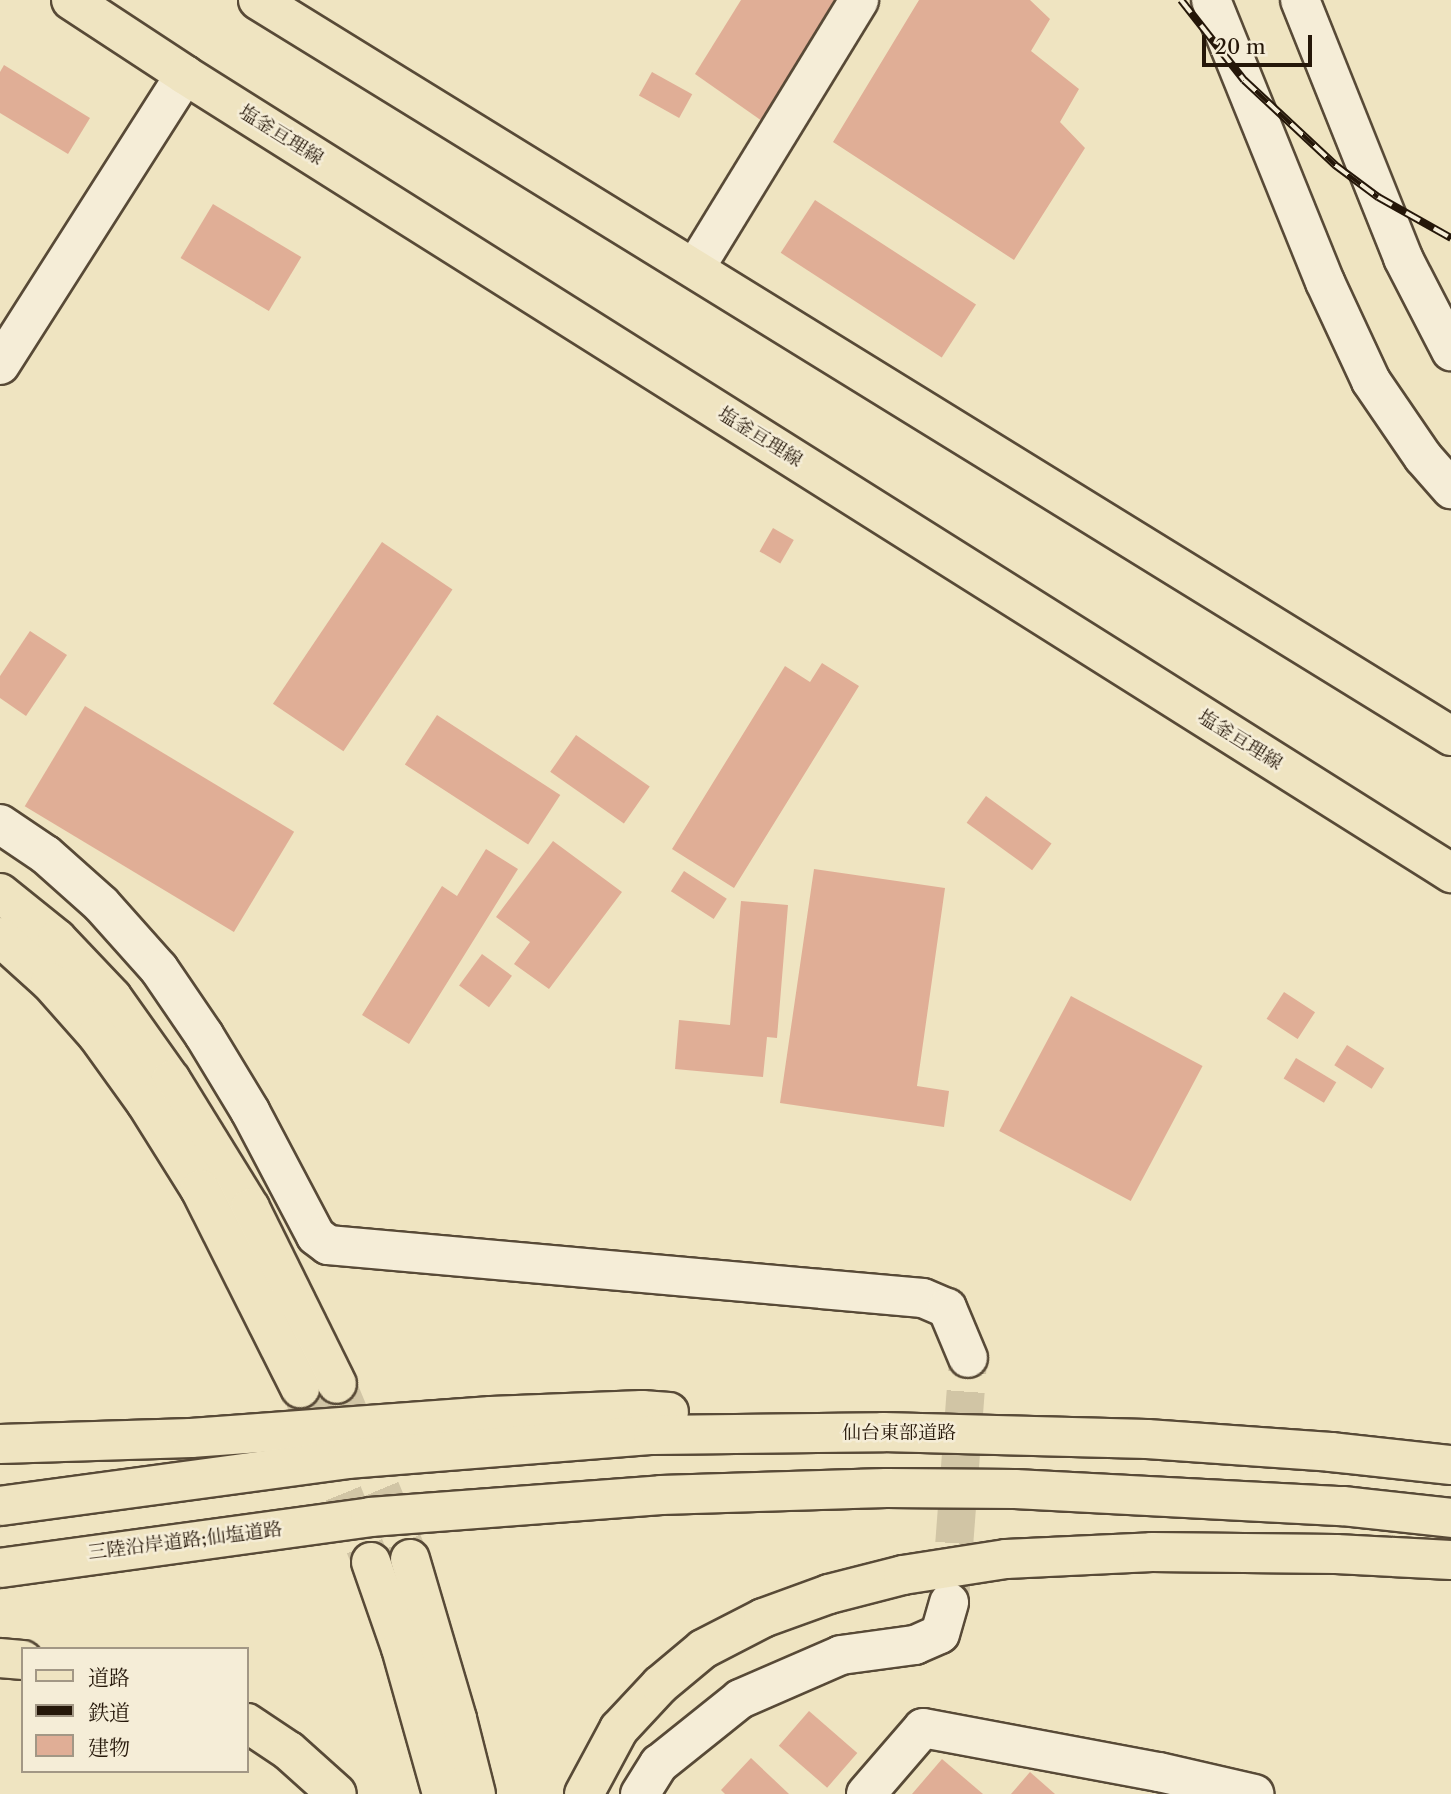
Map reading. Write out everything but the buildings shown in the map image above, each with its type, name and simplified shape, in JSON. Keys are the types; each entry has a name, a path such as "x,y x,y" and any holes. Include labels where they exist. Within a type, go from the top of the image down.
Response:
{"main road":[{"name":"塩釜亘理線","path":"71,0 185,75 1451,873"},
{"path":"258,0 1451,736"},
{"path":"0,893 57,939 111,997 171,1080 250,1208 319,1386 146,1103 97,1035 50,982 0,937"},
{"path":"0,1444 191,1438 491,1416 642,1410 883,1432"},
{"name":"仙台東部道路","path":"0,1506 347,1459 653,1435 883,1432 1147,1439 1331,1452 1451,1465"},
{"name":"三陸沿岸道路;仙塩道路","path":"0,1568 370,1517 661,1495 900,1488 1150,1494 1343,1506 1451,1518"},
{"path":"584,1794 619,1729 660,1685 704,1649 764,1618 829,1594 903,1575 1006,1559 1152,1552 1336,1554 1451,1560"},
{"path":"410,1559 476,1794"},
{"path":"370,1562 401,1648 442,1794"},
{"path":"0,1658 21,1660"},
{"path":"248,1724 289,1752 337,1794"}],"street":[{"path":"695,268 859,0"},
{"path":"1211,0 1325,282 1371,381 1423,457 1451,489"},
{"path":"1300,0 1404,258 1451,351"},
{"path":"0,365 185,75"},
{"path":"0,824 46,855 101,904 159,969 204,1035 250,1111 316,1236 328,1245 922,1298 947,1308 968,1358"},
{"path":"640,1794 659,1764 740,1699 841,1655 915,1645 940,1634 949,1602"},
{"path":"866,1794 923,1728 1150,1783 1254,1794"}],"tunnel":[{"path":"950,1600 968,1358"},
{"path":"337,1384 410,1559"},
{"path":"300,1388 371,1562"}],"railway":[{"path":"1181,0 1244,80 1335,165 1378,197 1451,238"}]}
